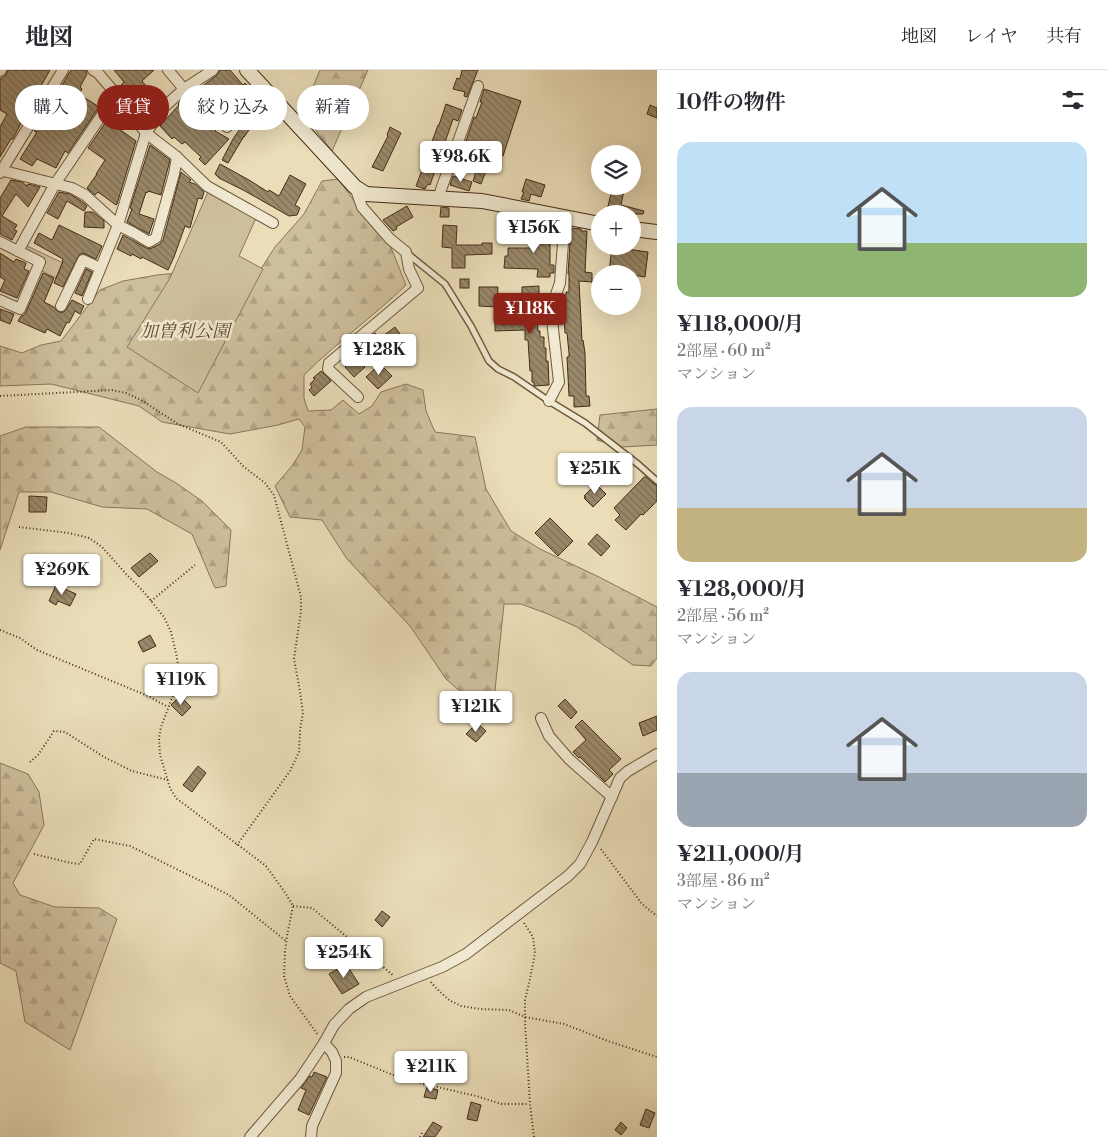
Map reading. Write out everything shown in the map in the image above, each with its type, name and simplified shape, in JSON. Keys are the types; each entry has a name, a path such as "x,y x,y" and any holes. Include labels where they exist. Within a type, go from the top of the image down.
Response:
{"street":[{"path":"63,70 1,171 72,188 85,195 118,225 149,242 156,238 177,157"},
{"path":"93,70 108,85"},
{"path":"168,70 181,85"},
{"path":"190,85 213,70"},
{"path":"247,70 355,187 366,194 482,200 591,222"},
{"path":"438,198 478,86"},
{"path":"88,298 118,225 146,133 164,107 179,94"},
{"path":"18,251 55,184 97,122"},
{"path":"144,130 177,157 207,186 273,223"},
{"path":"355,187 362,207 390,239 406,252 409,268 418,288 329,363 328,369 358,396"},
{"path":"549,401 559,382 552,306 560,283 565,217"},
{"path":"641,229 657,232"},
{"path":"0,242 40,262 20,308 0,300"},
{"path":"61,306 83,260 100,268"},
{"path":"541,718 549,736 569,759 612,797"},
{"path":"250,1137 300,1079 334,1025 349,1008 366,997 442,967 466,954 568,876 580,864 620,778 628,771 657,754"},
{"path":"311,1137 312,1126 336,1073 336,1061 332,1052 324,1043"}],"lane":[{"path":"406,252 445,284 489,361 498,369 585,423 657,481"}],"path":[{"path":"0,396 112,390 126,392 178,424 221,442 244,467 265,482 274,495 301,597 301,611 294,660 303,713 299,752 290,771 237,845"},
{"path":"19,527 69,533 89,538 102,548 164,617 171,632 179,670 177,685 161,727 159,738 160,755 170,788 176,798 266,866 286,894 293,906 286,941 284,976 290,996 324,1043"},
{"path":"151,601 195,565"},
{"path":"0,630 20,638 37,650 148,696 168,707"},
{"path":"30,762 38,755 54,731 65,732 104,757 132,771 168,780"},
{"path":"34,854 80,864 94,839 130,846 229,895 286,941"},
{"path":"593,839 642,904 657,916"},
{"path":"293,906 312,908 402,982"},
{"path":"519,915 533,937 535,953 525,1000 530,1104 534,1137"},
{"path":"425,973 435,987 449,1000 461,1006 509,1010 525,1017 564,1024 657,1057"},
{"path":"334,1057 348,1057 402,1079 502,1104 530,1104"},
{"path":"420,1137 422,1133"}],"green space":[{"path":"320,70 368,70 361,85 314,85"},
{"path":"315,130 341,130 332,151"},
{"path":"338,179 390,245 406,285 304,375 304,398 308,411 331,410 343,400 359,414 372,406 381,392 406,384 423,390 426,411 435,432 475,437 486,489 511,531 540,549 657,607 657,658 651,666 633,665 577,627 548,614 521,604 504,604 492,719 446,679 410,626 347,559 322,520 290,517 275,486 292,466 302,450 305,427 299,419 230,434 162,422 139,406 51,384 0,386 0,346 22,353 41,345 61,341 100,290 123,281 177,273 246,292 275,247 304,214 322,181"},
{"name":"加曽利公園","path":"208,192 256,218 239,256 263,269 198,393 127,347 170,278"},
{"path":"25,245 63,263 56,278 40,270 24,252"},
{"path":"657,409 657,445 622,447 597,440 600,415"},
{"path":"26,427 99,427 157,472 202,501 231,530 226,586 215,588 192,534 147,509 102,507 51,492 19,492 0,550 0,436"},
{"path":"0,763 28,774 39,792 44,825 13,883 20,895 55,907 99,908 117,919 70,1050 25,1022 16,971 0,963"}],"building":[{"path":"8,70 50,70 42,85 15,85 15,130 18,130 0,157 0,127 7,114 0,110 0,79 6,75"},
{"path":"71,70 86,70 87,74 81,85 62,85"},
{"path":"114,70 154,70 142,81 145,85 121,85 124,82"},
{"path":"220,70 230,70 243,85 204,85 217,75"},
{"path":"462,70 478,70 467,97 464,96 465,92 453,89 457,78 460,79"},
{"path":"484,89 521,101 503,156 483,149 480,159 462,153 474,117 476,118 482,102 480,102"},
{"path":"87,99 97,106 97,110 87,125"},
{"path":"446,104 462,110 458,121 453,119 439,160 444,161 441,170 436,168 430,185 428,184 425,189 416,186 425,155 427,156"},
{"path":"179,105 179,130 216,130 229,139 205,165 199,159 201,157 185,142 182,144 174,137 172,139 164,130 169,130 169,116"},
{"path":"650,105 657,108 657,118 647,114"},
{"path":"390,127 401,133 383,171 372,167 388,136"},
{"path":"84,130 68,153 65,151 56,168 37,159 32,166 20,159 37,132 34,131"},
{"path":"100,130 120,130 136,141 116,205 98,192 95,195 87,188 105,160 88,148"},
{"path":"239,130 249,130 228,163 222,160"},
{"path":"150,145 170,160 161,195 146,192 139,214 154,219 149,234 127,222"},
{"path":"220,164 268,192 269,190 279,196 290,175 306,184 295,205 300,208 297,215 289,216 219,178 215,174"},
{"path":"478,165 487,168 481,184 473,181"},
{"path":"181,172 191,180 189,182 195,184 204,192 202,199 198,198 190,228 185,226 168,270 142,257 141,259 132,254 131,256 117,249 123,235 148,249 160,244 163,240"},
{"path":"453,176 472,182 469,191 450,185"},
{"path":"526,179 545,185 541,197 531,194 529,201 521,199"},
{"path":"11,180 22,182 27,186 28,184 40,187 28,207 16,194 2,216 17,225 14,230 17,231 12,240 0,234 0,198"},
{"path":"59,192 70,194 81,201 87,206 84,211 67,201 58,219 47,213"},
{"path":"611,195 623,195 621,205 608,205"},
{"path":"407,206 413,217 396,227 397,229 393,231 383,220"},
{"path":"441,207 449,208 449,217 440,217"},
{"path":"85,212 93,212 104,221 104,228 84,227"},
{"path":"538,224 555,224 555,233 550,233 550,265 554,265 554,273 550,273 550,277 537,277 538,269 504,268 505,256 508,256 508,248 537,248"},
{"path":"59,225 102,246 96,259 82,253 79,255 63,287 54,283 63,259 34,243 39,233 52,240"},
{"path":"443,225 457,226 456,245 492,243 492,254 465,255 465,268 452,268 452,248 442,247"},
{"path":"571,228 587,231 585,272 591,273 591,282 579,281 582,341 585,353 586,396 589,396 590,406 574,407 574,396 569,396 567,357 569,357 569,353 567,333 565,333 563,295 569,292 568,274"},
{"path":"641,251 648,252 645,277 641,276 641,265 610,265 611,255 641,255"},
{"path":"0,253 14,262 16,259 26,263 24,269 29,271 17,298 0,291 5,280 0,277"},
{"path":"86,269 92,272 82,296 75,293"},
{"path":"43,273 54,278 44,302 61,313 65,311 72,300 84,306 80,314 75,311 60,336 47,329 45,333 18,321 26,312"},
{"path":"460,279 469,279 469,288 460,288"},
{"path":"539,286 539,298 536,298 536,316 540,337 544,337 549,385 534,386 532,371 530,371 528,340 525,340 525,330 495,331 495,318 522,317 522,287"},
{"path":"479,287 498,287 497,307 479,306"},
{"path":"0,309 14,314 10,324 0,320"},
{"path":"395,327 400,334 396,337 404,348 383,364 365,341 375,333 379,339"},
{"path":"355,357 365,367 354,377 345,367"},
{"path":"380,364 392,376 378,389 366,377"},
{"path":"321,371 331,381 314,396 309,390 312,387 310,384 315,379 313,378"},
{"path":"644,477 657,485 657,501 626,530 615,520 620,515 614,508"},
{"path":"596,484 606,494 593,507 584,496"},
{"path":"29,496 47,497 46,512 29,512"},
{"path":"550,518 573,541 558,556 535,533"},
{"path":"597,534 610,546 601,556 588,544"},
{"path":"150,553 158,561 139,577 131,568"},
{"path":"56,585 76,594 70,606 58,601 56,605 49,601"},
{"path":"150,635 156,646 143,652 138,642"},
{"path":"180,696 191,707 182,716 171,705"},
{"path":"565,699 577,712 571,719 558,706"},
{"path":"657,716 657,730 643,736 639,723"},
{"path":"582,720 621,759 609,770 613,774 605,782 573,752 586,740 575,727"},
{"path":"477,723 486,731 476,742 466,734"},
{"path":"198,766 206,773 192,792 183,785"},
{"path":"382,911 390,917 382,927 375,920"},
{"path":"346,964 359,984 342,994 329,974"},
{"path":"314,1072 327,1077 309,1115 298,1110 306,1090 301,1088 310,1076 312,1077"},
{"path":"427,1087 438,1090 436,1099 424,1097"},
{"path":"471,1102 481,1105 477,1121 467,1119"},
{"path":"646,1109 655,1113 649,1128 640,1125"},
{"path":"433,1122 442,1127 435,1137 423,1137"},
{"path":"621,1122 627,1128 621,1135 615,1130"}]}
